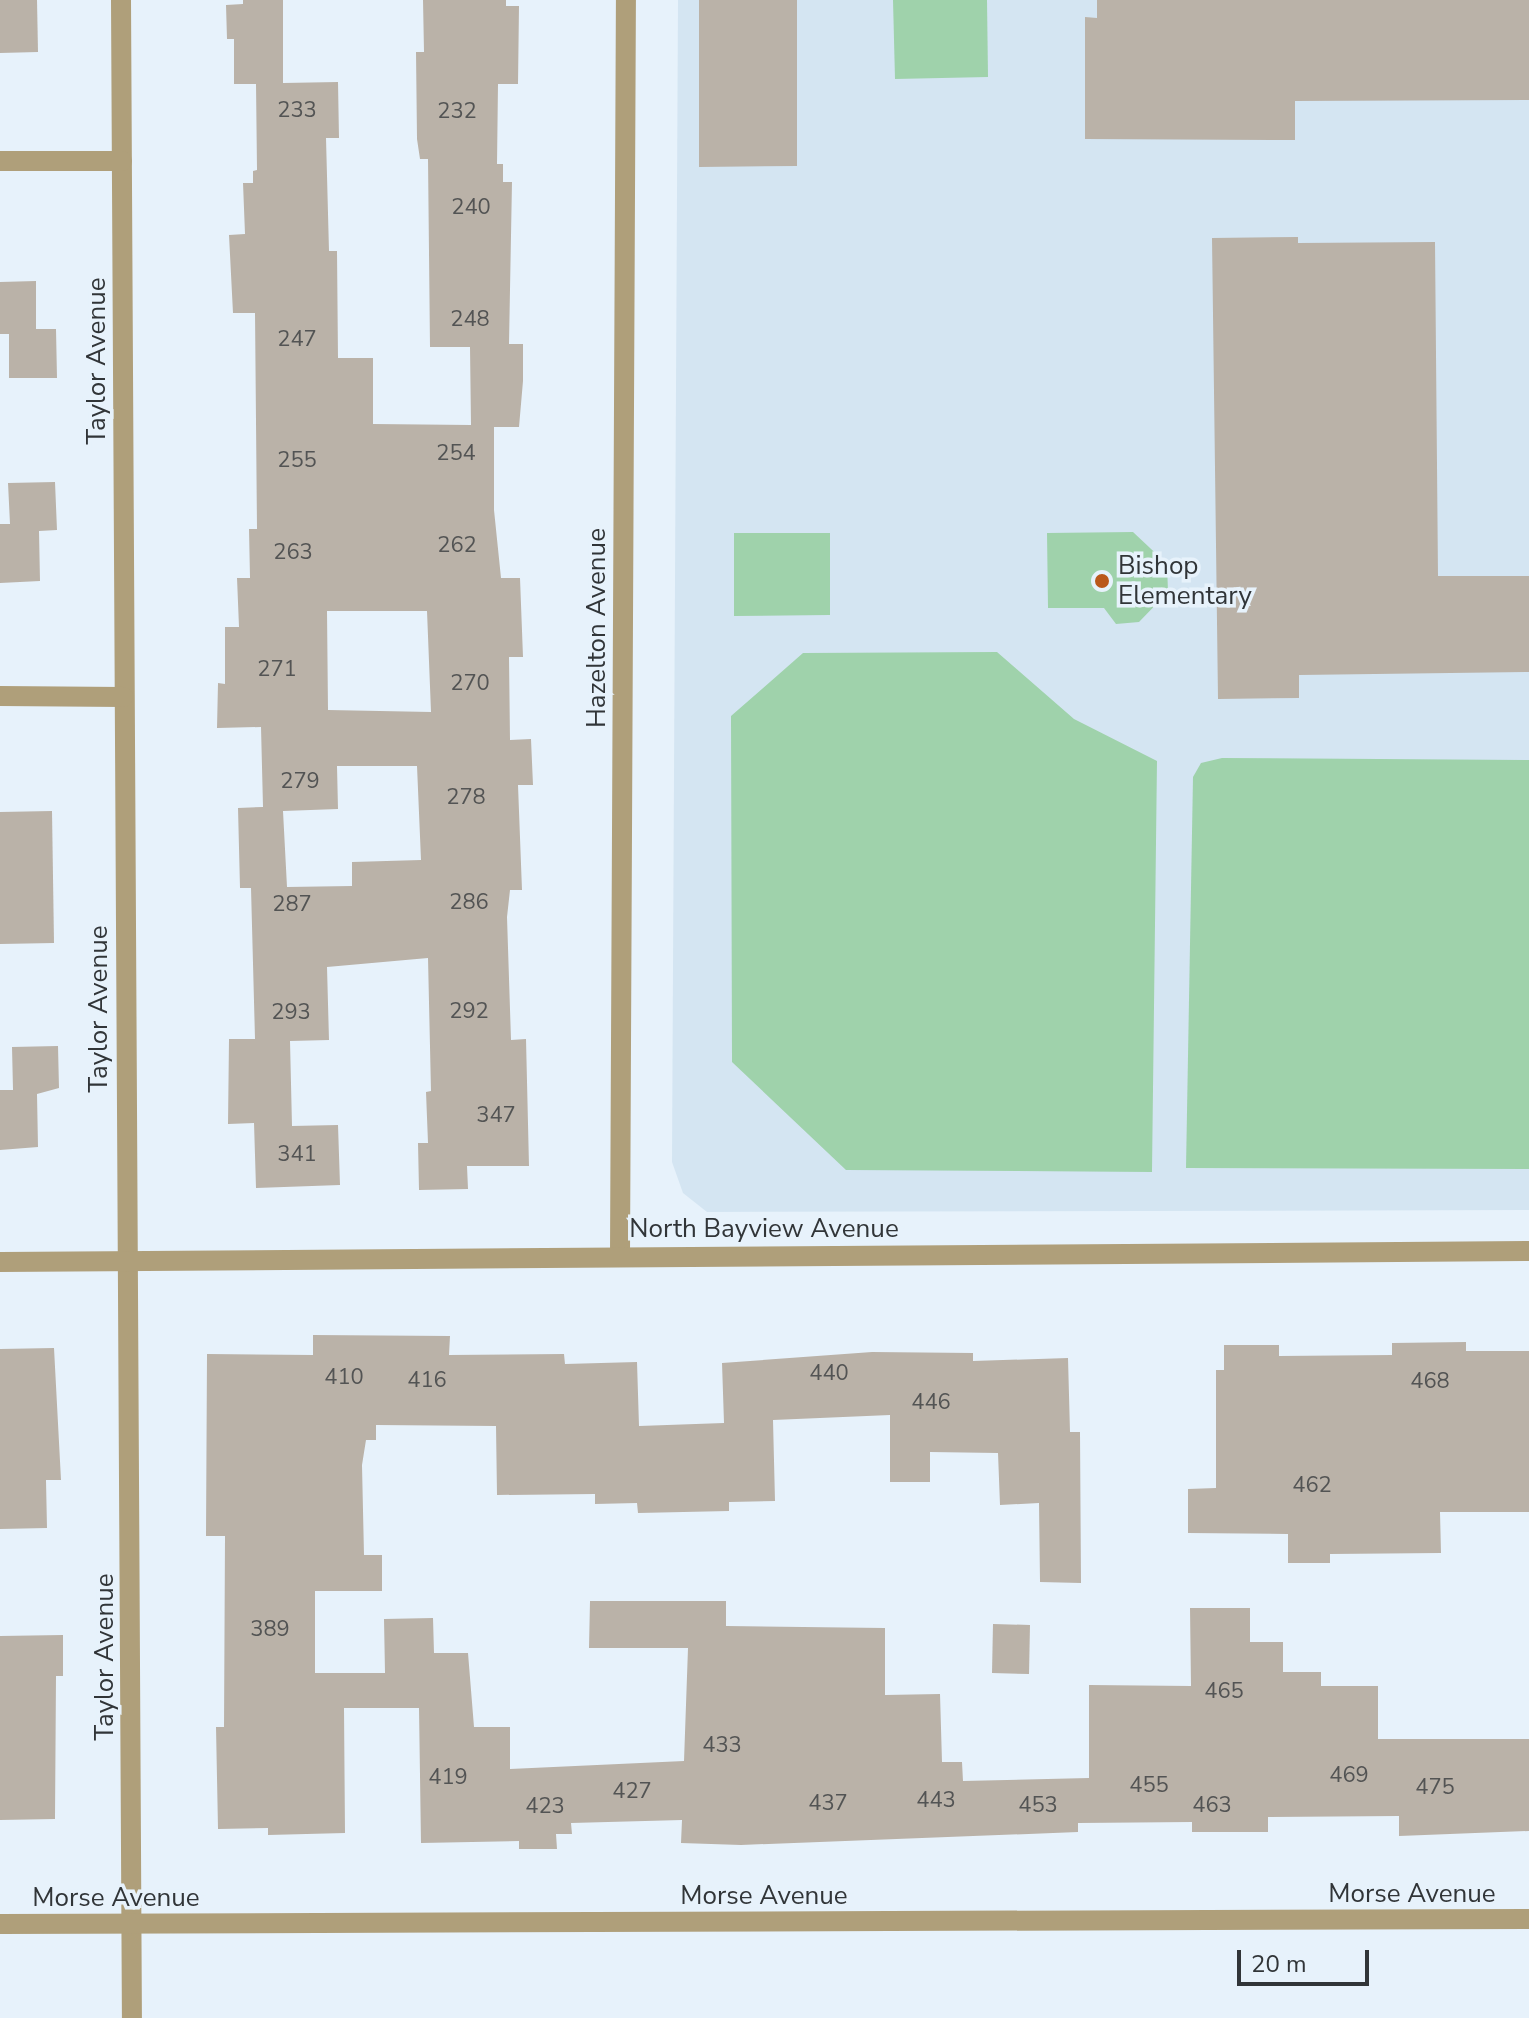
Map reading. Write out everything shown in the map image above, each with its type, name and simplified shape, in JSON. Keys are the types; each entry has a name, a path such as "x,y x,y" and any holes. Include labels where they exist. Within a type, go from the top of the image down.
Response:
{"street":[{"name":"Taylor Avenue","path":"121,0 132,2018"},
{"name":"Hazelton Avenue","path":"620,1256 626,0"},
{"path":"0,161 122,161"},
{"path":"0,696 123,697"},
{"name":"North Bayview Avenue","path":"0,1262 1529,1251"},
{"name":"Morse Avenue","path":"0,1924 1529,1919"}],"shaded area":[{"name":"Bishop Elementary","path":"678,0 1529,0 1529,1210 707,1212 683,1193 672,1162"}],"green space":[{"path":"893,0 987,0 988,77 895,79"},
{"path":"1133,532 1167,564 1168,592 1139,622 1116,624 1104,608 1048,608 1047,533"},
{"path":"734,533 830,533 830,615 734,616"},
{"path":"997,652 1074,719 1157,761 1152,1172 846,1170 732,1062 731,716 803,653"},
{"path":"1222,758 1529,760 1529,1169 1186,1168 1193,777 1201,763"}],"building":[{"path":"0,0 37,0 38,52 0,53"},
{"path":"243,0 283,0 283,83 338,82 339,138 326,138 329,251 337,251 338,358 373,358 373,424 471,425 470,347 430,347 428,159 420,159 417,139 416,52 424,52 423,0 506,0 506,6 519,6 518,84 498,84 497,164 503,164 503,182 512,182 509,344 523,344 523,381 519,427 494,427 494,510 501,578 520,578 523,657 509,657 510,740 531,739 533,785 518,785 522,890 510,890 507,917 511,1040 526,1039 529,1166 467,1166 468,1189 419,1190 418,1143 428,1143 426,1092 431,1091 428,958 327,967 329,1040 290,1041 292,1126 338,1125 340,1185 256,1188 254,1123 228,1124 229,1039 255,1039 251,888 240,888 238,808 263,807 261,727 217,728 218,683 225,684 225,627 239,627 237,578 250,578 249,529 257,529 255,313 233,313 229,235 245,234 243,183 253,183 253,171 257,170 256,84 234,84 234,39 227,39 226,5 243,4","holes":["327,611 427,611 431,712 328,710","337,766 417,766 421,860 352,862 352,886 287,887 283,811 338,809"]},
{"path":"699,0 797,0 797,166 699,167"},
{"path":"1097,0 1529,0 1529,100 1295,101 1295,140 1085,139 1085,17 1097,18"},
{"path":"1298,237 1298,243 1435,242 1438,576 1529,576 1529,672 1299,675 1299,698 1218,699 1212,238"},
{"path":"36,281 36,329 56,329 57,378 9,378 9,334 0,334 0,282"},
{"path":"55,482 57,530 39,531 40,581 0,583 0,524 10,524 8,483"},
{"path":"52,811 54,943 0,944 0,812"},
{"path":"58,1046 59,1088 37,1094 38,1147 0,1150 0,1090 13,1090 12,1047"},
{"path":"313,1335 450,1336 449,1355 564,1354 565,1364 637,1362 639,1426 724,1423 722,1363 872,1352 973,1353 973,1361 1068,1358 1070,1432 1080,1432 1081,1583 1040,1582 1039,1503 1000,1505 998,1453 930,1452 930,1482 890,1482 890,1415 773,1420 775,1501 729,1502 729,1511 638,1513 637,1503 595,1504 595,1494 497,1495 496,1426 376,1425 376,1440 366,1440 362,1465 364,1555 382,1555 382,1591 315,1591 315,1673 385,1673 384,1619 433,1618 434,1653 468,1653 474,1727 510,1727 510,1769 684,1761 688,1648 589,1648 590,1601 726,1601 726,1626 885,1628 885,1695 940,1694 942,1762 962,1762 963,1781 1089,1778 1089,1685 1191,1686 1190,1608 1250,1608 1250,1642 1283,1642 1283,1672 1321,1672 1321,1686 1378,1686 1378,1739 1529,1739 1529,1831 1399,1836 1399,1816 1268,1817 1268,1832 1192,1832 1192,1822 1078,1823 1078,1832 741,1845 681,1843 682,1820 571,1823 572,1834 556,1834 557,1849 519,1849 519,1841 421,1843 419,1708 344,1708 345,1833 268,1835 268,1828 218,1829 216,1727 224,1727 225,1536 206,1536 207,1354 313,1355"},
{"path":"1466,1342 1466,1351 1529,1351 1529,1512 1440,1512 1441,1553 1330,1554 1330,1563 1288,1563 1288,1534 1188,1533 1188,1489 1216,1488 1216,1370 1224,1370 1224,1345 1279,1345 1279,1356 1392,1355 1392,1343"},
{"path":"54,1348 61,1480 46,1480 47,1528 0,1529 0,1349"},
{"path":"993,1624 1030,1625 1029,1674 992,1673"},
{"path":"63,1635 63,1676 56,1676 55,1819 0,1820 0,1636"}],"place":[{"name":"Bishop Elementary","path":"1102,581"}]}
